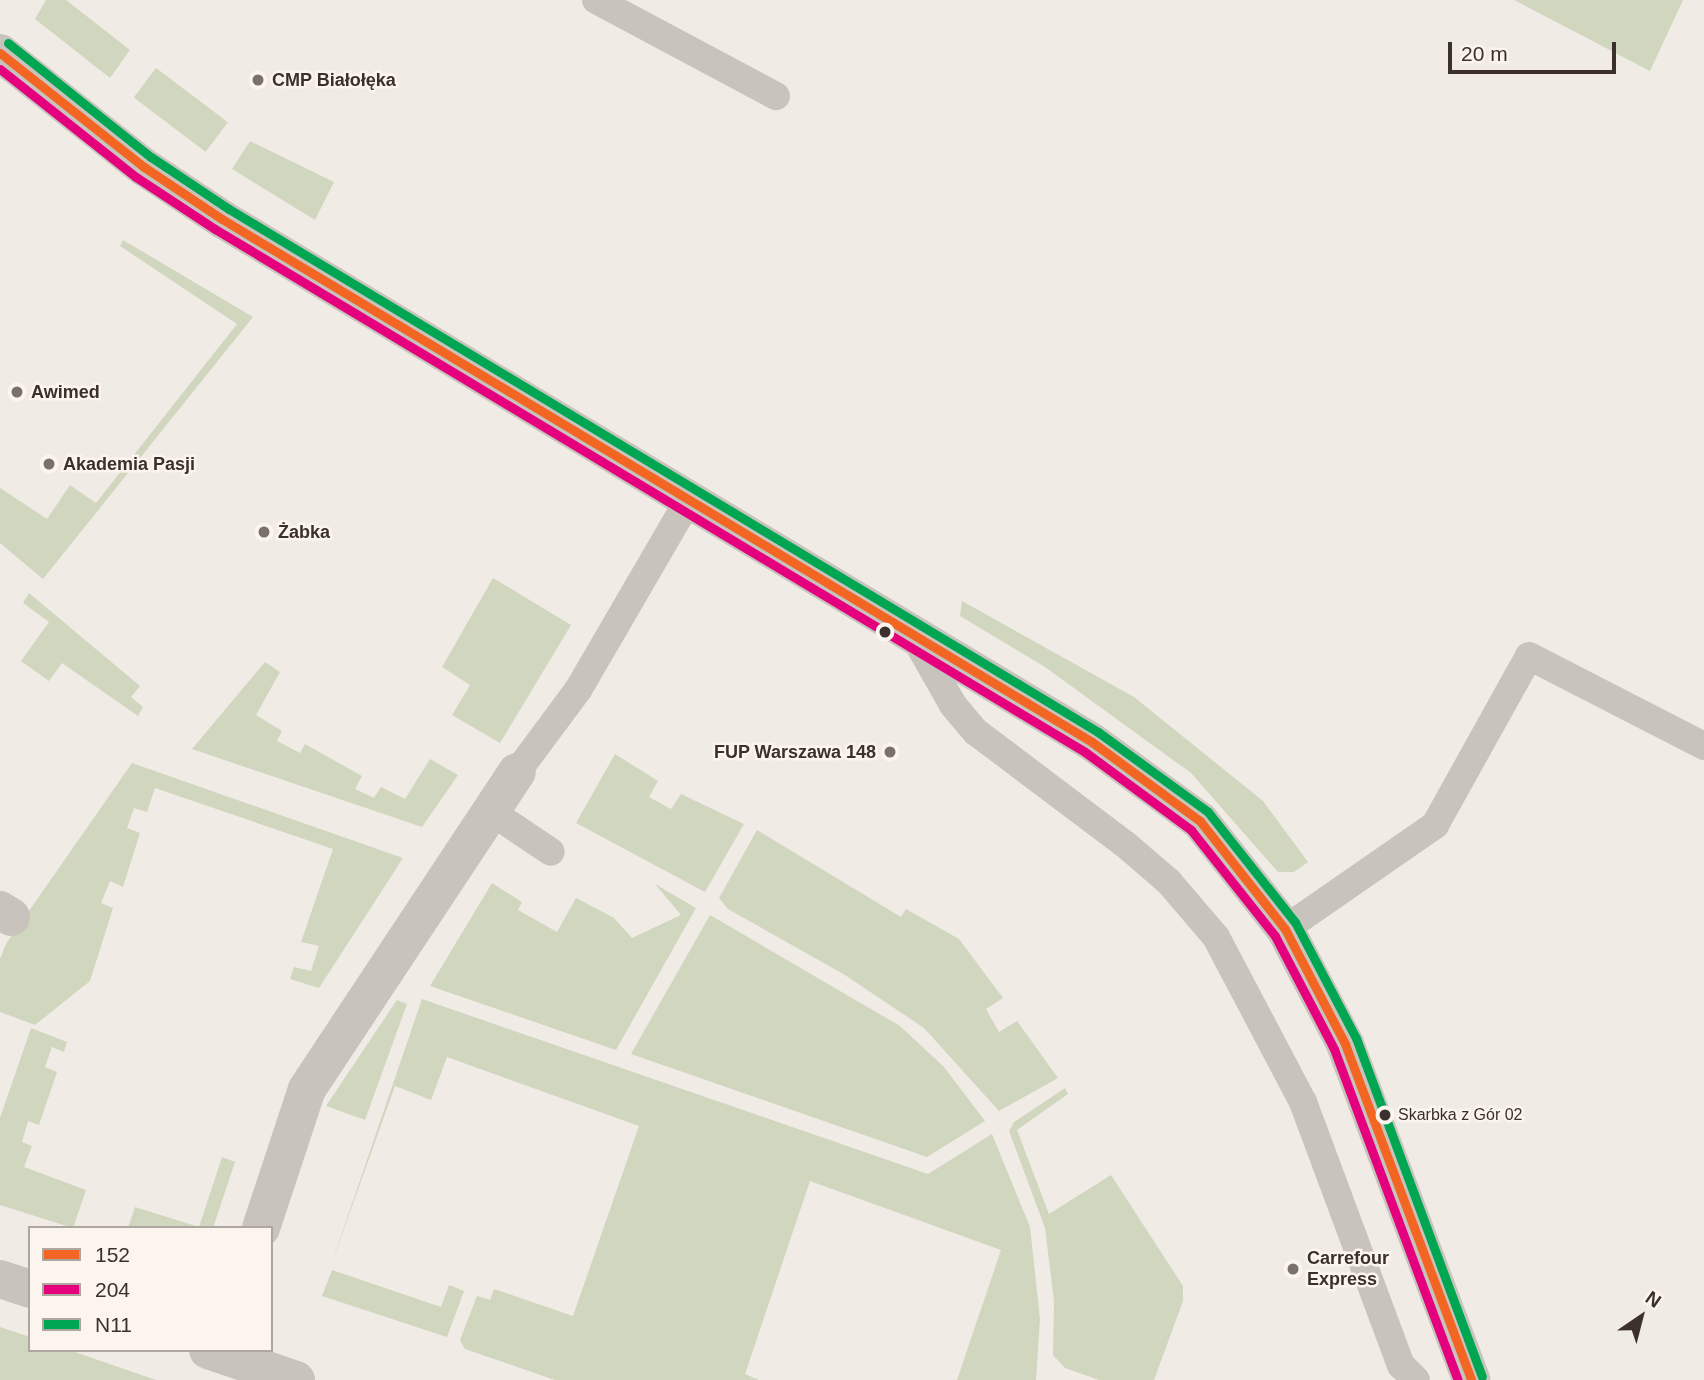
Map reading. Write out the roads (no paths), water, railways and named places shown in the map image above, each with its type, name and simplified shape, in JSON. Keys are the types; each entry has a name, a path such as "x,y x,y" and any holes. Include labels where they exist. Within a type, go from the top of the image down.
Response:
{"street":[{"path":"0,53 125,153 222,219 687,503 1092,742 1169,795 1230,853 1285,929 1345,1044 1471,1380"},
{"path":"262,1226 307,1089 517,772"},
{"path":"0,1279 28,1288"},
{"path":"215,1352 296,1380"}],"lane":[{"path":"596,0 776,96"},
{"path":"517,772 578,690 687,503"},
{"path":"915,638 953,705 976,732 1143,860 1216,937 1303,1102 1405,1375"},
{"path":"1285,929 1435,825 1529,656 1704,746"},
{"path":"491,811 551,852"}],"place":[{"name":"CMP Białołęka","path":"258,80"},
{"name":"Awimed","path":"17,392"},
{"name":"Akademia Pasji","path":"49,464"},
{"name":"Żabka","path":"264,532"},
{"name":"FUP Warszawa 148","path":"890,752"},
{"name":"Skarbka z Gór 02","path":"1385,1115"},
{"name":"Carrefour Express","path":"1293,1269"}]}
